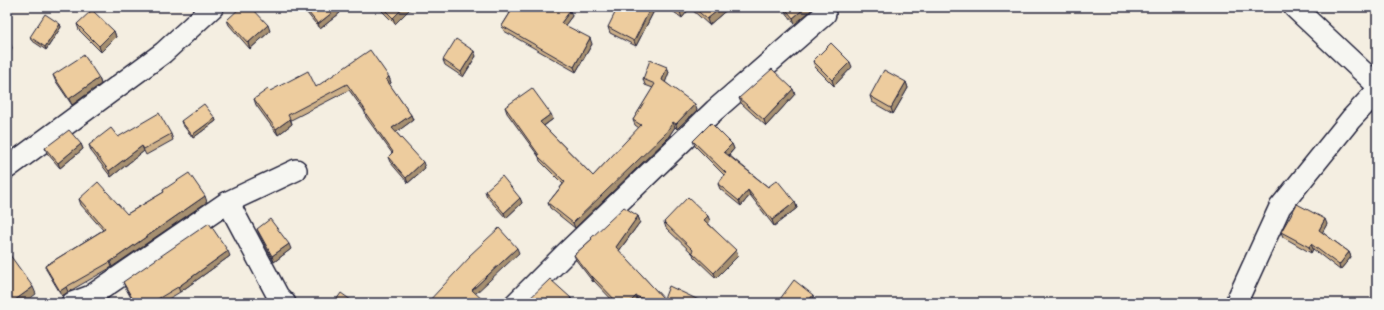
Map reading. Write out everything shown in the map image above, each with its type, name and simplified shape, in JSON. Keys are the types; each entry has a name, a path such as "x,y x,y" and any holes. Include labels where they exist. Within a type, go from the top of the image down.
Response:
{"street":[{"path":"7,168 163,53 213,7"},
{"path":"1294,7 1377,85"},
{"path":"516,303 715,110 825,14"},
{"path":"1236,303 1280,207 1351,119 1377,91"},
{"path":"72,303 91,296 228,202 296,170"},
{"path":"228,202 278,296 285,303"}],"building":[{"path":"241,7 251,7 268,25 248,43 227,20"},
{"path":"304,7 337,7 338,8 318,24"},
{"path":"382,7 404,7 393,18"},
{"path":"508,7 564,7 570,11 561,23 590,38 574,67 502,26 512,10"},
{"path":"618,7 651,7 634,41 608,27"},
{"path":"673,7 684,7 680,12"},
{"path":"693,7 722,7 707,19"},
{"path":"784,7 806,7 793,18"},
{"path":"92,10 114,31 99,46 77,24"},
{"path":"45,14 60,24 45,47 30,37"},
{"path":"456,39 474,51 461,72 443,60"},
{"path":"7,40 10,43 7,47"},
{"path":"831,43 850,62 832,80 813,61"},
{"path":"370,50 389,77 386,79 411,115 392,128 423,162 406,178 388,157 393,152 347,84 288,115 290,119 276,129 254,99 268,89 270,91 308,71 316,87"},
{"path":"84,55 99,78 69,99 53,75"},
{"path":"650,60 667,67 662,80 695,104 676,124 673,122 665,134 573,223 548,203 565,182 538,156 539,155 505,107 532,88 551,114 540,122 593,176 641,125 633,120 655,84 643,79"},
{"path":"772,69 793,89 764,120 739,98"},
{"path":"884,70 906,82 891,108 870,96"},
{"path":"204,104 215,118 192,135 181,121"},
{"path":"159,113 171,134 144,149 142,146 109,171 89,145 111,128 118,137"},
{"path":"711,123 732,144 724,152 768,187 777,180 795,202 772,220 748,190 739,201 718,184 726,173 693,141"},
{"path":"69,130 81,144 58,163 45,148"},
{"path":"189,173 205,196 110,262 60,291 45,266 105,229 79,199 98,182 127,214 164,192 163,190"},
{"path":"502,176 520,198 504,213 485,191"},
{"path":"688,197 708,216 704,220 736,250 714,273 664,222"},
{"path":"1297,204 1325,219 1319,230 1349,252 1339,265 1311,244 1309,247 1281,232"},
{"path":"624,207 638,216 616,247 664,299 669,286 705,303 652,303 636,296 629,303 618,303 592,276 591,277 574,255"},
{"path":"270,219 289,244 272,256 257,229"},
{"path":"209,223 228,251 178,287 151,303 135,303 123,282"},
{"path":"499,228 517,248 472,290 486,303 427,303 470,257 469,256"},
{"path":"7,251 33,287 11,303 7,303"},
{"path":"550,279 571,298 567,303 525,303"},
{"path":"794,280 813,295 807,303 785,303 780,299"},
{"path":"341,293 355,303 334,303"}]}
